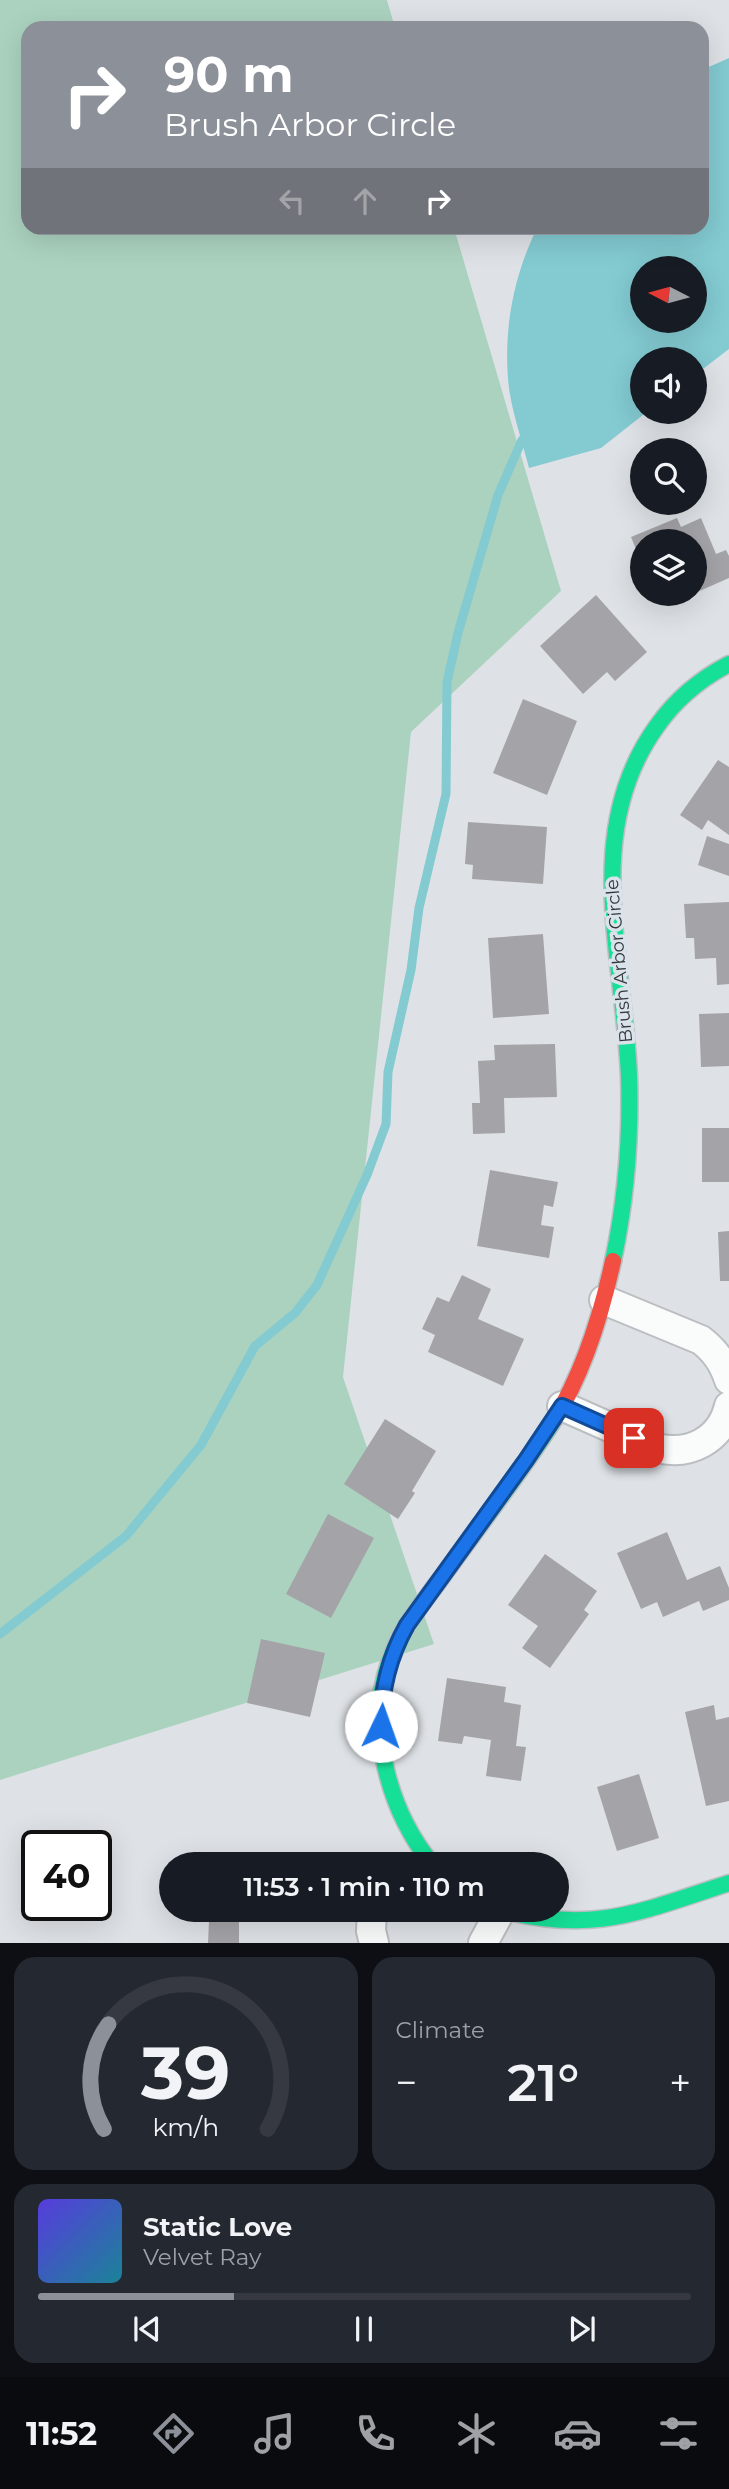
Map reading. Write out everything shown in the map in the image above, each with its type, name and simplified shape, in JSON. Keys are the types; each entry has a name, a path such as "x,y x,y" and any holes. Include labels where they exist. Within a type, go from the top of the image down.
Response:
{"street":[{"name":"Brush Arbor Circle","path":"414,1852 394,1798 381,1742 381,1710 387,1667 407,1625 562,1406 575,1380 604,1300 617,1243 628,1154 629,1078 611,866 615,816 633,764 653,730 673,705 699,682 729,664"},
{"path":"604,1300 701,1339 714,1350 724,1365 729,1380"},
{"path":"562,1406 672,1452 698,1446 711,1437 720,1426 729,1406"},
{"path":"569,1921 604,1920 623,1916 729,1883"},
{"path":"371,1922 374,1943"},
{"path":"482,1943 493,1922"}],"green space":[{"path":"0,0 387,0 393,21 21,21 21,235 456,235 561,591 411,732 343,1377 434,1644 0,1780"}],"water":[{"path":"729,58 729,349 707,366 707,347 630,347 631,424 601,448 529,468 511,401 507,359 512,301 522,264 534,235 709,235 709,67"}],"building":[{"path":"677,518 681,527 701,518 706,529 650,529"},
{"path":"707,532 716,554 726,550 729,556 729,578 707,588"},
{"path":"596,595 647,652 615,681 607,672 583,694 540,646"},
{"path":"523,699 577,721 547,795 493,773"},
{"path":"718,760 729,767 729,835 708,820 702,830 680,815"},
{"path":"468,822 547,827 543,884 472,879 473,865 465,864"},
{"path":"707,836 729,844 729,876 698,865"},
{"path":"729,902 729,984 717,985 716,958 695,959 694,938 686,938 684,904"},
{"path":"543,934 549,1014 493,1018 488,938"},
{"path":"729,1013 729,1066 701,1067 699,1014"},
{"path":"555,1044 557,1097 504,1098 505,1133 473,1134 472,1103 480,1103 478,1061 495,1060 494,1045"},
{"path":"702,1128 729,1128 729,1182 702,1182"},
{"path":"490,1170 558,1182 553,1207 544,1205 541,1225 554,1227 549,1258 477,1246"},
{"path":"729,1231 729,1281 720,1281 718,1232"},
{"path":"462,1275 491,1289 478,1319 524,1339 503,1386 428,1352 435,1335 422,1329 437,1297 449,1302"},
{"path":"385,1419 436,1451 412,1491 415,1493 398,1519 344,1484"},
{"path":"328,1514 374,1538 331,1618 286,1594"},
{"path":"667,1532 687,1580 720,1566 729,1588 729,1600 703,1611 699,1601 663,1617 657,1602 641,1609 617,1553"},
{"path":"545,1554 597,1591 584,1610 589,1614 550,1668 522,1648 538,1626 508,1605"},
{"path":"261,1639 325,1653 310,1717 247,1703"},
{"path":"447,1678 506,1687 504,1702 521,1705 516,1746 526,1747 521,1781 486,1776 491,1740 464,1736 462,1744 438,1741"},
{"path":"714,1705 716,1720 729,1717 729,1801 706,1806 685,1712"},
{"path":"639,1774 659,1838 617,1851 597,1787"},
{"path":"209,1922 239,1922 239,1943 208,1943"}],"waterway":[{"path":"0,1634 126,1536 201,1445 255,1346 295,1313 317,1285 367,1175 386,1124 388,1072 411,970 419,908 446,794 447,682 458,633 498,495 522,440"}],"traffic: fast":[{"path":"613,1261 627,1169 629,1122 626,1031 613,896 613,852 620,808 634,766 664,716 689,690 729,664"},
{"path":"423,1852 393,1795 381,1742 382,1688 389,1663 412,1618 554,1420"},
{"path":"569,1920 616,1917 642,1911 729,1883"}],"traffic: jam":[{"path":"554,1420 574,1383 590,1343 613,1261"}],"route":[{"path":"381,1726 387,1667 407,1625 562,1406 634,1438"}]}
